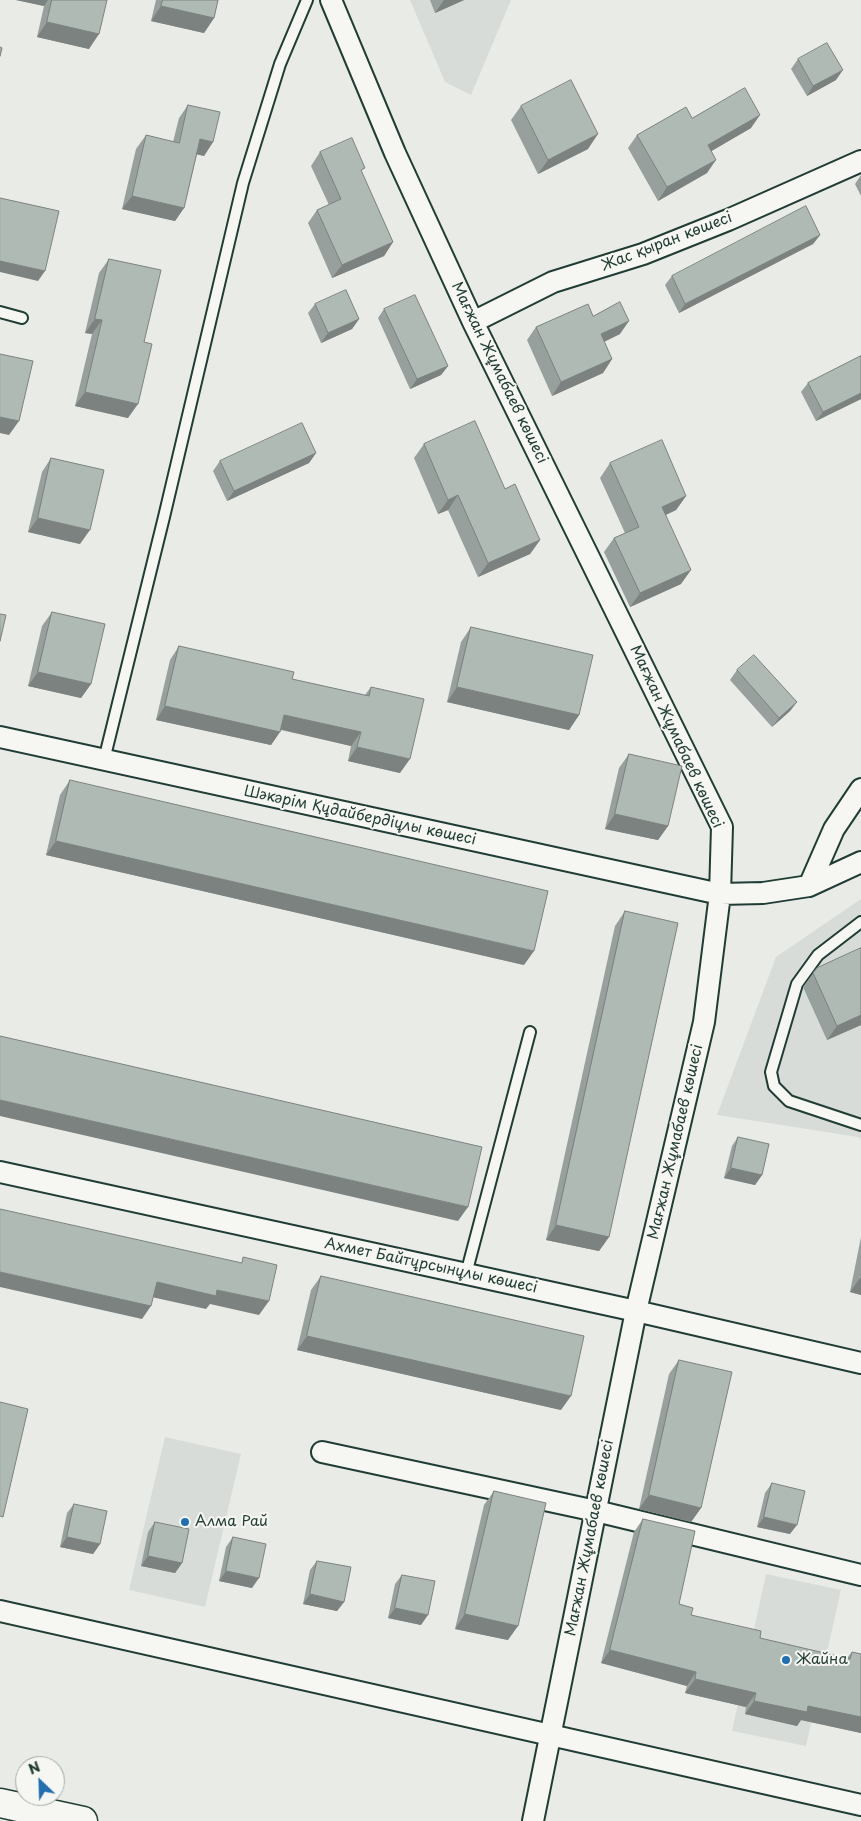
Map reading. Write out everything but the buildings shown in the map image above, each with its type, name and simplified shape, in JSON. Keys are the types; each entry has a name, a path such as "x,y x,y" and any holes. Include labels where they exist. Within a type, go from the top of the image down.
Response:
{"main road":[{"path":"7,1807 83,1821"}],"street":[{"name":"Мағжан Жұмабаев көшесі","path":"330,0 395,153 473,322 722,827 720,894 704,1022 636,1311 533,1821"},
{"name":"Жас қыран көшесі","path":"473,322 553,282 643,254 728,220 861,161"},
{"name":"Шәкәрім Құдайбердіұлы көшесі","path":"0,737 720,894 763,893 809,886 861,862"},
{"path":"809,886 834,829 861,789"},
{"name":"Ахмет Байтұрсынұлы көшесі","path":"0,1172 636,1311 861,1363"},
{"path":"322,1452 596,1511 861,1575"},
{"path":"0,1611 861,1805"}],"lane":[{"path":"104,760 162,527 242,183 280,64 307,0"},
{"path":"0,312 22,318"},
{"path":"861,922 818,956 796,984 771,1072 774,1086 789,1101 861,1125"},
{"path":"466,1274 530,1032"}],"shaded area":[{"path":"410,0 511,0 471,95 445,82"},
{"path":"861,899 861,1140 858,1137 717,1115 776,957"},
{"name":"Алма Рай","path":"165,1437 241,1454 205,1607 129,1590"},
{"name":"Жайна","path":"766,1574 841,1590 806,1746 732,1731"}],"place":[{"name":"Алма Рай","path":"185,1522"},
{"name":"Жайна","path":"786,1660"}]}
